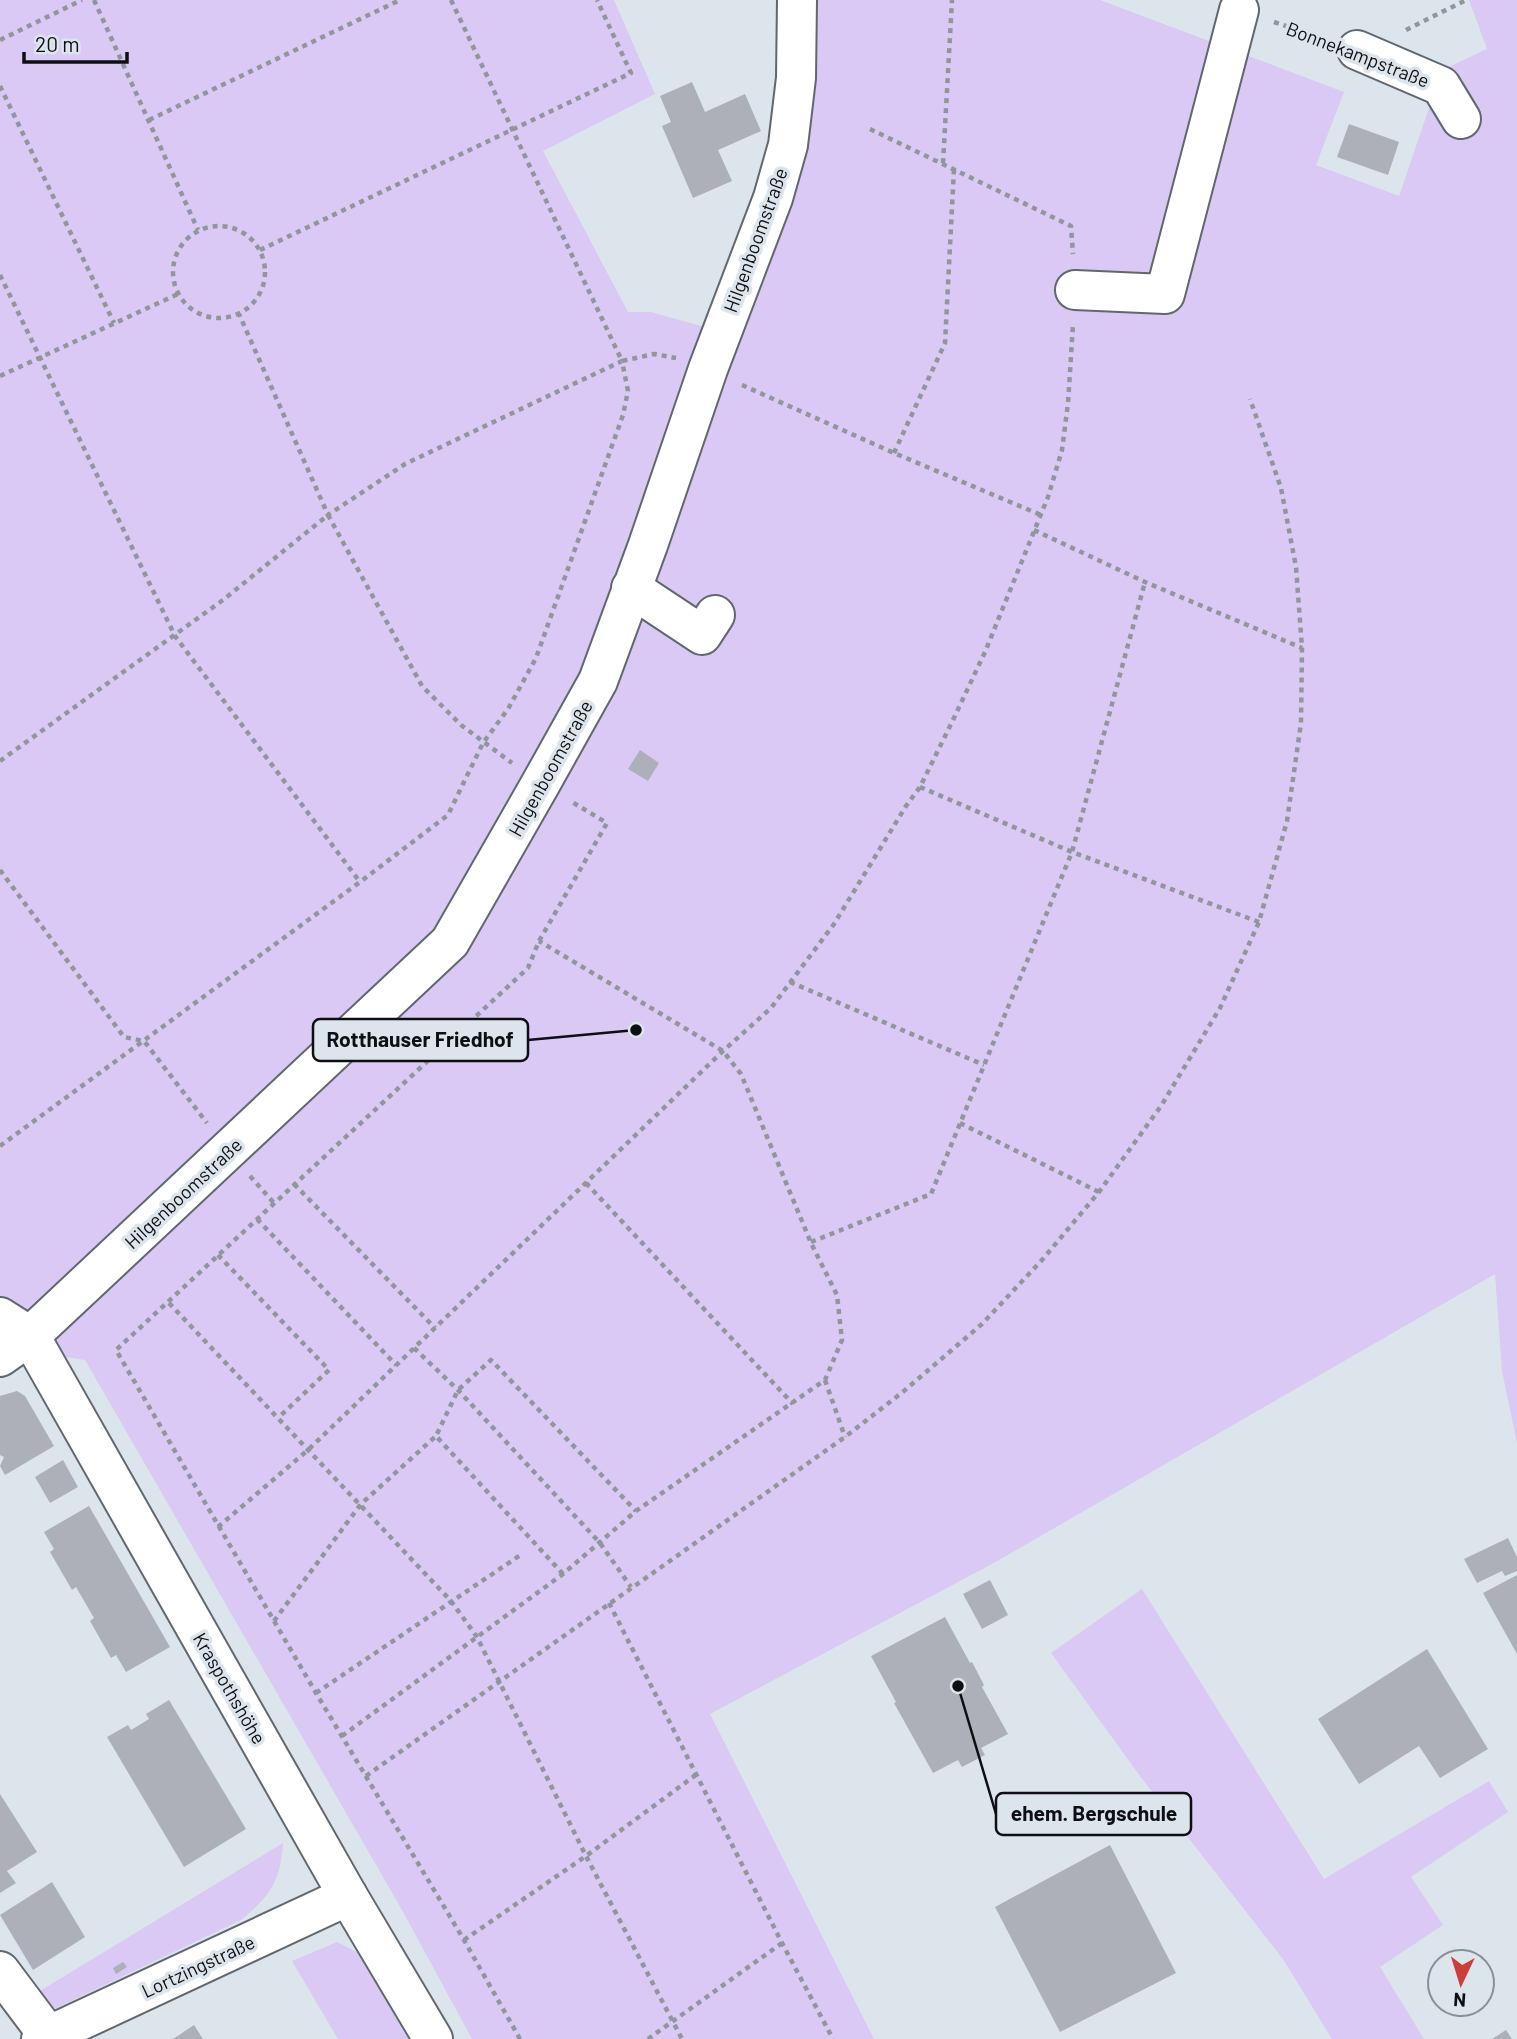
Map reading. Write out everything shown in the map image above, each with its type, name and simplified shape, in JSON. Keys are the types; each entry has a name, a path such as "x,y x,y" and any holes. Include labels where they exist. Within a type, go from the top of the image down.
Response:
{"street":[{"name":"Hilgenboomstraße","path":"10,1337 229,1151 450,942 598,681 708,369 773,198 788,145 796,78 797,0"},
{"path":"1075,290 1165,294 1239,10"},
{"name":"Bonnekampstraße","path":"1357,50 1441,86 1461,119"},
{"path":"631,589 702,635 715,615"},
{"name":"Kraspothshöhe","path":"10,1337 433,2039"},
{"name":"Lortzingstraße","path":"0,1971 47,2038 348,1896"}],"path":[{"path":"0,40 82,0"},
{"path":"94,0 198,230"},
{"path":"149,120 400,0"},
{"path":"0,1146 360,883 448,814 484,743 508,709 536,658 624,415 628,391 622,361 451,0"},
{"path":"260,250 631,73 597,0"},
{"path":"943,164 952,0"},
{"path":"1357,50 1394,36 1466,0"},
{"name":"Bonnekampstraße","path":"1239,10 1357,50"},
{"path":"0,86 114,323"},
{"path":"218,1527 308,1450 771,1008 834,924 919,787 985,652 1041,515 1062,450 1068,403 1075,290 1071,226 870,128"},
{"path":"894,453 945,343 954,169"},
{"path":"221,225 244,232 260,250 266,274 258,298 239,314 216,318 194,311 178,293 172,270 180,246 198,230 221,225"},
{"path":"0,275 175,636 360,883"},
{"path":"0,376 178,293"},
{"path":"239,314 328,515 422,686 461,725 484,743 541,783 607,823 539,941 528,968 116,1350 520,2039"},
{"path":"0,761 223,600 328,515 405,464 622,361 654,354 684,360 1041,515"},
{"path":"366,1777 845,1437 904,1391 982,1324 1042,1260 1099,1192 1161,1106 1220,1009 1259,922 1287,821 1301,723 1302,648 1296,567 1281,488 1250,399"},
{"path":"1034,530 1145,582 1302,648"},
{"path":"811,1242 931,1194 1072,852 1145,582"},
{"path":"919,787 1072,852 1259,922"},
{"path":"0,870 124,1037 144,1041 229,1151 274,1203"},
{"path":"341,1735 563,1574 636,1511 825,1380 842,1340 837,1295 811,1242 741,1074 723,1051 539,941"},
{"path":"790,982 984,1065"},
{"path":"960,1123 1099,1192"},
{"path":"295,1184 435,1328"},
{"path":"586,1184 793,1404"},
{"path":"257,1219 396,1364"},
{"path":"218,1255 329,1370 278,1418"},
{"path":"169,1303 451,1601 477,1637 586,1856 682,2039"},
{"path":"414,1348 458,1390 600,1543 631,1587"},
{"path":"274,1621 361,1504 436,1436 458,1390 491,1360 636,1511"},
{"path":"825,1380 845,1437"},
{"path":"436,1436 563,1574"},
{"path":"316,1693 522,1554"},
{"path":"609,1603 782,1943 834,2039"},
{"path":"464,1940 586,1856 697,1774"},
{"path":"648,2039 782,1943"}],"shaded area":[{"path":"0,0 614,0 655,94 543,151 628,312 651,312 726,333 804,0 1100,0 1344,92 1316,165 1399,196 1442,70 1487,49 1469,0 1517,0 1517,1443 1502,1371 1495,1274 992,1564 710,1714 874,2039 472,2039 402,1910 85,1360 0,1347"},
{"path":"1142,1589 1324,1879 1489,1781 1508,1812 1411,1877 1443,1925 1380,1967 1424,2039 1332,2039 1283,1959 1140,1776 1051,1653"},
{"path":"283,1843 279,1868 272,1887 260,1903 241,1920 48,2012 35,1994"},
{"path":"337,1942 359,1953 408,2039 338,2039 292,1961"}],"building":[{"path":"692,82 705,112 745,94 761,131 718,150 732,181 693,198 662,126 671,122 660,96"},
{"path":"1349,124 1399,142 1388,175 1337,157"},
{"path":"640,750 659,763 648,781 628,769"},
{"path":"17,1391 25,1396 54,1446 5,1475 0,1466 4,1457 0,1455 0,1396"},
{"path":"63,1460 78,1487 50,1503 35,1477"},
{"path":"89,1506 170,1647 126,1672 116,1655 111,1658 90,1621 94,1618 76,1587 72,1590 50,1552 54,1549 44,1532"},
{"path":"1508,1538 1517,1557 1517,1571 1505,1576 1502,1571 1477,1583 1464,1559"},
{"path":"1517,1575 1517,1654 1483,1593"},
{"path":"990,1580 1008,1615 982,1629 963,1594"},
{"path":"945,1617 970,1663 972,1662 984,1685 982,1687 1008,1734 981,1748 985,1755 962,1767 958,1760 933,1773 871,1656"},
{"path":"1427,1649 1488,1749 1440,1778 1419,1746 1359,1784 1318,1719"},
{"path":"169,1700 246,1829 184,1867 107,1737 128,1725 131,1730 149,1719 146,1714"},
{"path":"0,1794 37,1852 7,1871 16,1883 0,1893"},
{"path":"1110,1845 1176,1973 1060,2032 995,1907"},
{"path":"52,1882 85,1937 33,1970 0,1915"},
{"path":"123,1962 127,1967 116,1974 113,1968"},
{"path":"194,2025 203,2039 173,2039"},
{"path":"1506,2030 1512,2039 1492,2039"}],"place":[{"name":"Rotthauser Friedhof","path":"636,1030"},
{"name":"ehem. Bergschule","path":"958,1686"}]}
